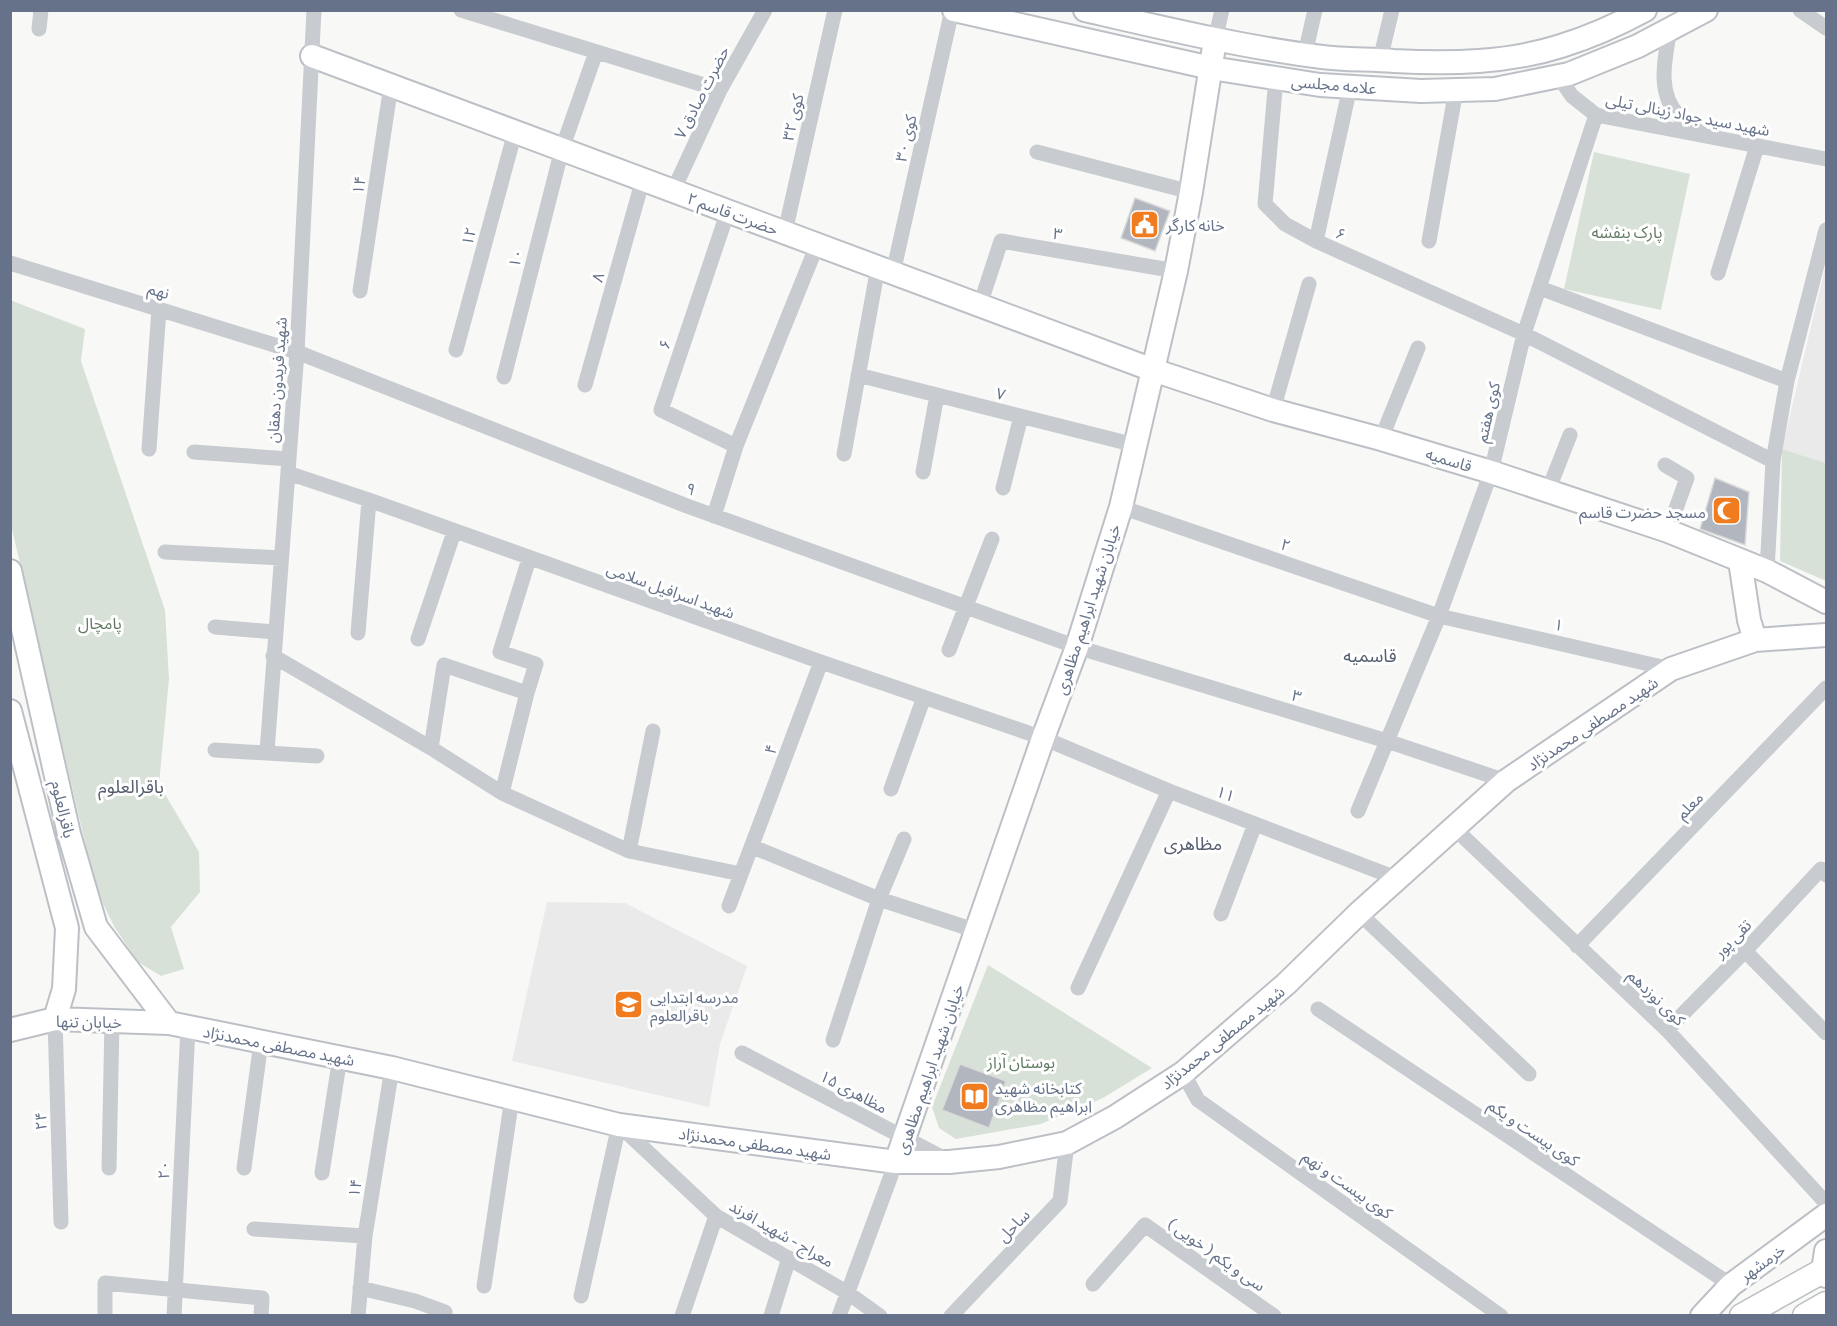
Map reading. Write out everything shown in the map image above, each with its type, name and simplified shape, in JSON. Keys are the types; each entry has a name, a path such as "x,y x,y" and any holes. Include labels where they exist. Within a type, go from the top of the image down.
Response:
{"main road":[{"name":"علامه مجلسی","path":"953,10 1211,68 1320,85 1421,91 1496,89 1569,74 1638,46 1706,10"},
{"name":"علامه مجلسی","path":"1087,11 1215,40 1305,54 1422,62 1492,60 1550,48 1572,42 1645,10"},
{"name":"خیابان شهید ابراهیم مظاهری","path":"896,1162 1043,738 1077,647 1121,507 1176,272 1215,40"},
{"path":"1550,48 1558,76"},
{"name":"۲ حضرت قاسم","path":"312,56 1154,370"},
{"name":"قاسمیه","path":"1154,370 1273,410 1491,472 1668,531 1767,571 1827,602"},
{"path":"1740,561 1749,620 1755,640"},
{"name":"باقرالعلوم","path":"10,571 69,834 96,927 178,1025"},
{"name":"شهید مصطفی محمدنژاد","path":"178,1025 392,1068 619,1125 896,1162 949,1162 999,1157 1067,1143 1115,1117 1183,1073 1286,984 1396,878 1506,781 1671,669 1755,640 1827,635"},
{"name":"باقرالعلوم","path":"10,711 67,928 64,989 55,1019"},
{"name":"خیابان تنها","path":"10,1030 55,1019 178,1025"},
{"name":"خرمشهر","path":"1702,1316 1731,1286 1827,1215"},
{"path":"1742,1316 1826,1266"},
{"path":"1805,1316 1827,1304"}],"street":[{"path":"39,29 41,10"},
{"name":"شهید فریدون دهقان","path":"267,752 297,352 314,10"},
{"path":"461,10 720,90"},
{"name":"۷ حضرت صادق","path":"673,191 720,90 765,10"},
{"name":"کوی ۳۲","path":"785,232 835,10"},
{"name":"کوی ۳۰","path":"844,454 858,375 953,10"},
{"path":"1215,40 1222,10"},
{"path":"1305,54 1315,10"},
{"path":"1380,60 1392,10"},
{"path":"1800,10 1827,28"},
{"path":"1670,29 1664,60 1664,91 1678,115 1705,136"},
{"name":"۱۰","path":"504,376 562,149 596,52"},
{"name":"شهید سید جواد زینالی تیلی","path":"1558,76 1572,96 1596,115 1827,159"},
{"name":"۶","path":"1276,78 1265,204 1285,224 1316,241 1524,334 1773,461"},
{"name":"۱۴","path":"360,291 391,86"},
{"path":"1316,241 1350,87"},
{"path":"1429,241 1456,90"},
{"name":"کوی هفتم","path":"1358,811 1439,615 1491,472 1524,334 1596,115"},
{"name":"۱۲","path":"456,350 515,132"},
{"path":"1718,273 1757,146"},
{"path":"1037,152 1191,192"},
{"name":"۸","path":"585,385 643,179"},
{"name":"۶","path":"728,211 661,410 736,446"},
{"path":"1767,571 1773,461 1787,381 1827,230"},
{"name":"۳","path":"980,305 1001,241 1176,272"},
{"path":"714,516 736,446 817,244"},
{"name":"نهم","path":"10,263 297,352"},
{"path":"1273,410 1309,284"},
{"path":"1539,288 1787,381"},
{"path":"149,449 159,309"},
{"path":"1381,439 1418,348"},
{"name":"۹","path":"297,352 714,516 1077,647"},
{"name":"۷","path":"858,375 1135,445"},
{"path":"923,472 937,395"},
{"path":"1003,488 1021,416"},
{"path":"1548,491 1570,435"},
{"name":"شهید اسرافیل سلامی","path":"194,452 289,466 369,500 454,532 1043,738"},
{"path":"1665,465 1687,478 1668,531"},
{"path":"358,633 369,500"},
{"name":"۲","path":"1121,507 1439,615"},
{"path":"418,639 454,532"},
{"path":"950,650 992,538"},
{"path":"165,552 281,558"},
{"path":"502,793 536,664 500,652 529,559"},
{"name":"۱","path":"1439,615 1671,669"},
{"path":"215,627 275,632"},
{"name":"۳","path":"1077,647 1387,741 1506,781"},
{"path":"273,656 432,748 502,793 629,850 741,874"},
{"name":"۴","path":"729,906 821,662"},
{"path":"432,748 444,665 527,693"},
{"name":"معلم","path":"1577,946 1827,688"},
{"path":"891,789 924,697"},
{"path":"629,850 653,731"},
{"name":"۱۱","path":"1043,738 1169,790 1396,878"},
{"path":"215,750 317,756"},
{"path":"1078,988 1169,790"},
{"path":"1221,914 1255,824"},
{"name":"کوی نوزدهم","path":"1453,827 1667,1030 1827,1203"},
{"path":"833,1040 879,899 904,839"},
{"path":"753,847 879,899 977,931"},
{"name":"تقی پور","path":"1667,1030 1824,872"},
{"path":"1359,913 1529,1074"},
{"path":"1745,951 1827,1033"},
{"name":"کوی بیست و یکم","path":"1318,1009 1731,1286"},
{"name":"۲۴","path":"55,1019 61,1222"},
{"path":"109,1168 112,1021"},
{"name":"۲۰","path":"174,1316 178,1025"},
{"path":"244,1168 261,1042"},
{"name":"۱۵ مظاهری","path":"742,1053 949,1162"},
{"path":"322,1173 340,1058"},
{"name":"۱۴","path":"358,1316 365,1236 392,1068"},
{"name":"کوی بیست و نهم","path":"1183,1073 1198,1100 1501,1316"},
{"path":"484,1286 512,1098"},
{"path":"581,1296 619,1125"},
{"name":"معراج - شهید افرند","path":"619,1125 716,1216 848,1293 880,1316"},
{"name":"ساحل","path":"951,1316 1060,1201 1067,1143"},
{"path":"839,1316 896,1162"},
{"path":"682,1316 716,1216"},
{"name":"سی و یکم ( خویی )","path":"1093,1284 1145,1225 1274,1316"},
{"path":"255,1229 365,1236"},
{"path":"771,1316 789,1258"},
{"path":"105,1316 105,1283 262,1298 261,1316"},
{"path":"360,1288 415,1301 445,1312"}],"shaded area":[{"path":"1826,263 1826,463 1782,449"},
{"name":"مدرسه ابتدایی باقرالعلوم","path":"547,902 625,903 747,966 720,1044 709,1107 512,1061"}],"green space":[{"name":"پارک بنفشه","path":"1594,152 1690,174 1661,310 1564,289"},
{"name":"پامچال","path":"10,300 85,329 81,361 165,610 169,679 159,784 199,852 200,892 171,927 184,969 161,976 138,962 115,928 96,890 11,525"},
{"path":"1782,449 1826,463 1826,581 1780,561"},
{"name":"بوستان آراز","path":"988,965 1152,1068 1103,1098 1041,1124 956,1139 939,1128 932,1107"}],"building":[{"name":"خانه کارگر","path":"1135,198 1170,211 1155,251 1121,238"},
{"name":"مسجد حضرت قاسم","path":"1715,478 1749,492 1745,545 1700,529"},
{"name":"کتابخانه شهید ابراهیم مظاهری","path":"960,1064 1006,1081 989,1128 942,1110"}],"place":[{"name":"خانه کارگر","path":"1145,224"},
{"name":"مسجد حضرت قاسم","path":"1727,511"},
{"name":"مدرسه ابتدایی باقرالعلوم","path":"629,1005"},
{"name":"کتابخانه شهید ابراهیم مظاهری","path":"974,1096"}],"district":[{"name":"قاسمیه","path":"1370,655"},
{"name":"باقرالعلوم","path":"131,786"},
{"name":"مظاهری","path":"1193,843"}]}
